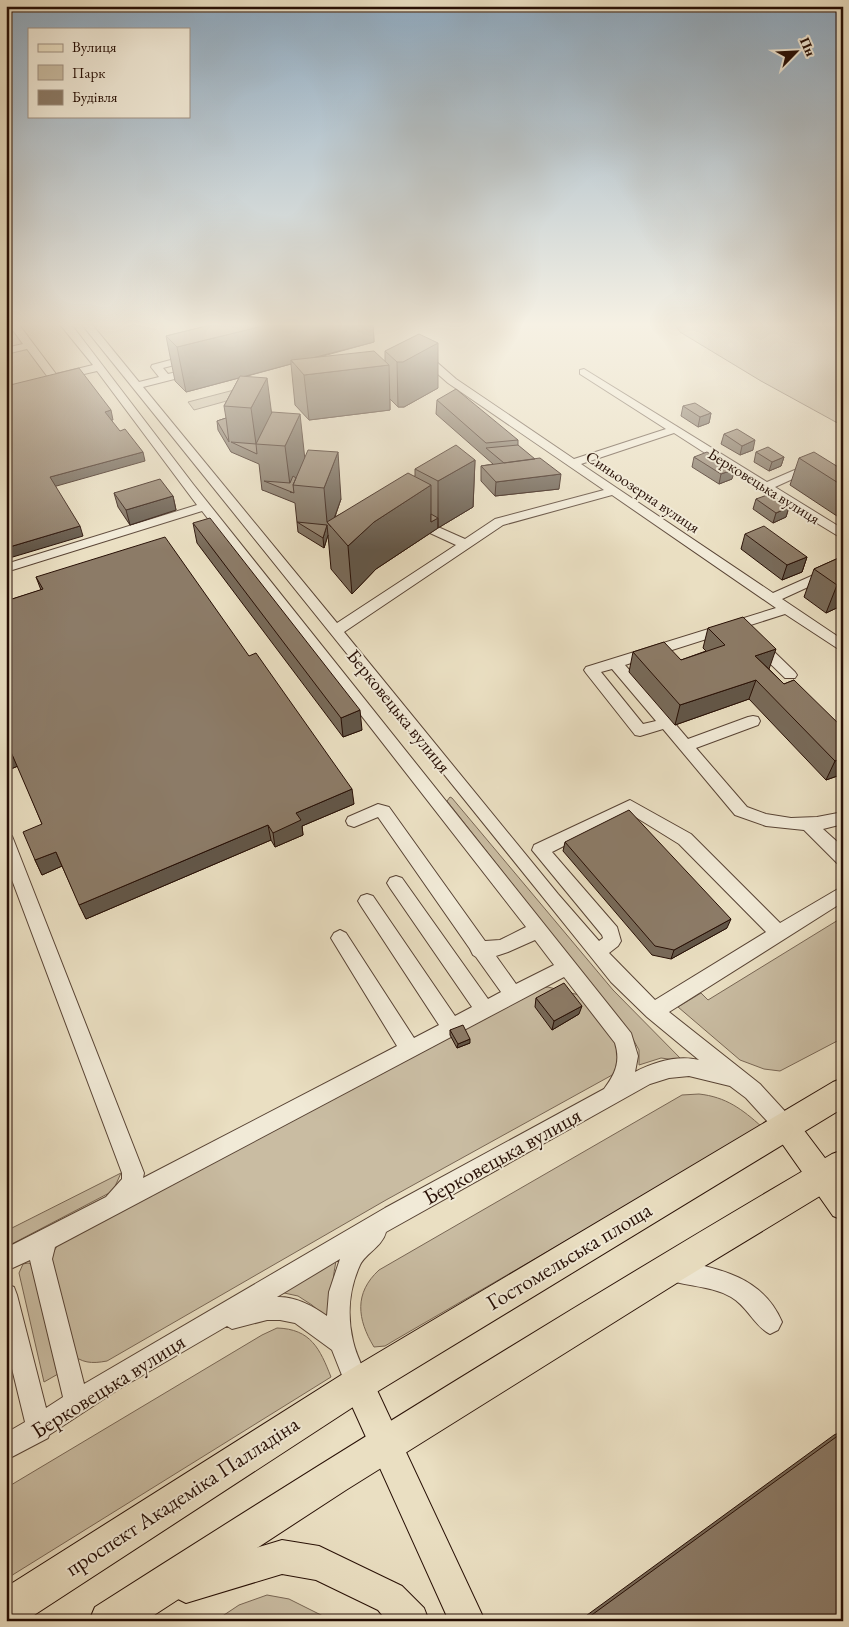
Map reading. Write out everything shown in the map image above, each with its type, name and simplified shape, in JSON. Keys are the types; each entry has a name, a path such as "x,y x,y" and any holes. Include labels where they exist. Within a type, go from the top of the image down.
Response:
{"highway":[{"name":"Гостомельська площа","path":"358,1384 843,1092"},
{"path":"125,1610 668,1269 833,1171"},
{"name":"проспект Академіка Палладіна","path":"6,1610 358,1384"}],"main road":[{"path":"784,1126 833,1171 843,1206"},
{"path":"358,1384 467,1621"},
{"path":"125,1610 241,1568 282,1557 319,1563 390,1598 411,1621"}],"street":[{"name":"Берковецька вулиця","path":"123,398 205,506 624,1040 629,1053 626,1074 612,1096"},
{"name":"Берковецька вулиця","path":"146,398 547,893 618,976 654,1011 753,1091 784,1126"},
{"name":"Синьоозерна вулиця","path":"477,398 843,647"},
{"name":"Берковецька вулиця","path":"624,398 843,534"},
{"path":"572,463 673,430"},
{"path":"765,486 797,472 843,499"},
{"path":"334,631 499,522 613,491"},
{"path":"6,568 205,506"},
{"path":"434,530 465,544"},
{"path":"772,599 843,566"},
{"path":"666,722 640,731 591,670 787,609"},
{"path":"738,624 790,675"},
{"path":"615,663 741,811 761,820 782,824 808,825 843,818"},
{"path":"685,746 753,721"},
{"path":"597,952 612,941 611,932 540,850 630,806 685,839 777,932"},
{"path":"354,821 378,810 383,810 513,995"},
{"path":"808,825 843,858"},
{"path":"6,841 133,1173 132,1183 114,1205"},
{"path":"535,878 555,868"},
{"path":"547,893 568,882"},
{"path":"396,883 485,1010"},
{"path":"654,1011 777,932 843,893"},
{"path":"367,901 452,1028"},
{"path":"480,950 502,947 538,930"},
{"path":"340,938 410,1049"},
{"path":"6,1260 566,967"},
{"name":"Берковецька вулиця","path":"6,1448 39,1429 111,1381 393,1216 645,1077 669,1069 689,1067 735,1078"},
{"name":"Берковецька вулиця","path":"358,1384 341,1342 338,1312 340,1292 345,1272 352,1258 393,1216"},
{"path":"45,1240 41,1259 77,1403"},
{"path":"668,1269 706,1278 744,1292 755,1300 770,1322"},
{"path":"6,1295 39,1429"},
{"name":"Берковецька вулиця","path":"211,1323 263,1308 296,1310 310,1317 341,1342"}],"green space":[{"path":"204,398 238,398 194,410 188,402"},
{"path":"792,398 843,398 843,426"},
{"path":"450,797 613,990 683,1061 661,1058 639,1065 639,1050 629,1032 447,801"},
{"path":"843,917 843,1038 780,1071 764,1069 740,1060 678,1007 701,993 708,1000"},
{"path":"548,987 579,995 614,1037 620,1057 614,1074 386,1200 107,1361 87,1362 70,1353 51,1256 59,1243 535,989"},
{"path":"699,1094 726,1101 748,1115 762,1127 385,1346 374,1347 364,1326 361,1307 365,1288 379,1270 682,1095"},
{"path":"121,1173 113,1191 6,1247 6,1231"},
{"path":"338,1253 333,1289 335,1325 312,1305 298,1296 275,1291"},
{"path":"23,1264 32,1264 58,1374 44,1382 19,1273"},
{"path":"277,1328 298,1332 313,1342 323,1358 331,1377 6,1579 6,1488 262,1335"},
{"path":"267,1595 289,1599 333,1621 215,1621 239,1605"}],"building":[{"path":"6,398 102,398 111,410 105,412 120,431 125,429 143,452 50,477 80,526 6,548"},
{"path":"228,398 256,398 251,408 224,406"},
{"path":"441,398 467,398 518,440 486,443 437,400"},
{"path":"695,403 711,413 700,417 683,406"},
{"path":"272,412 300,414 285,446 256,444"},
{"path":"226,418 229,442 217,421"},
{"path":"737,429 755,440 742,446 724,434"},
{"path":"231,442 256,444 257,454"},
{"path":"456,445 475,460 438,481 415,469"},
{"path":"518,445 535,459 504,463 486,448"},
{"path":"768,447 784,457 772,462 756,452"},
{"path":"308,450 338,452 324,488 293,485"},
{"path":"707,452 735,469 721,474 694,457"},
{"path":"814,452 843,470 843,486 799,458"},
{"path":"540,458 561,474 496,482 481,466"},
{"path":"408,473 431,485 374,522 348,546 327,522"},
{"path":"293,476 296,478 293,485 294,493 264,481 290,483"},
{"path":"160,479 173,496 126,510 114,493"},
{"path":"770,494 789,507 776,513 756,499"},
{"path":"431,514 438,518 431,522"},
{"path":"210,518 360,710 341,718 193,523"},
{"path":"297,522 327,525 323,538"},
{"path":"764,526 807,557 787,565 745,534"},
{"path":"165,537 249,656 256,653 352,789 296,813 301,820 273,833 268,825 79,905 56,852 35,860 23,832 42,824 11,752 6,753 6,601 43,589 36,577"},
{"path":"843,556 843,582 837,585 814,569"},
{"path":"743,617 776,649 755,656 784,684 794,680 843,728 843,758 835,761 756,680 680,705 633,652 664,642 681,660 725,645 708,628"},
{"path":"629,810 731,919 674,950 655,946 565,842"},
{"path":"564,983 582,1006 554,1021 536,998"},
{"path":"463,1025 470,1039 458,1044 450,1030"},
{"path":"843,1432 843,1621 591,1621 589,1617"}]}
